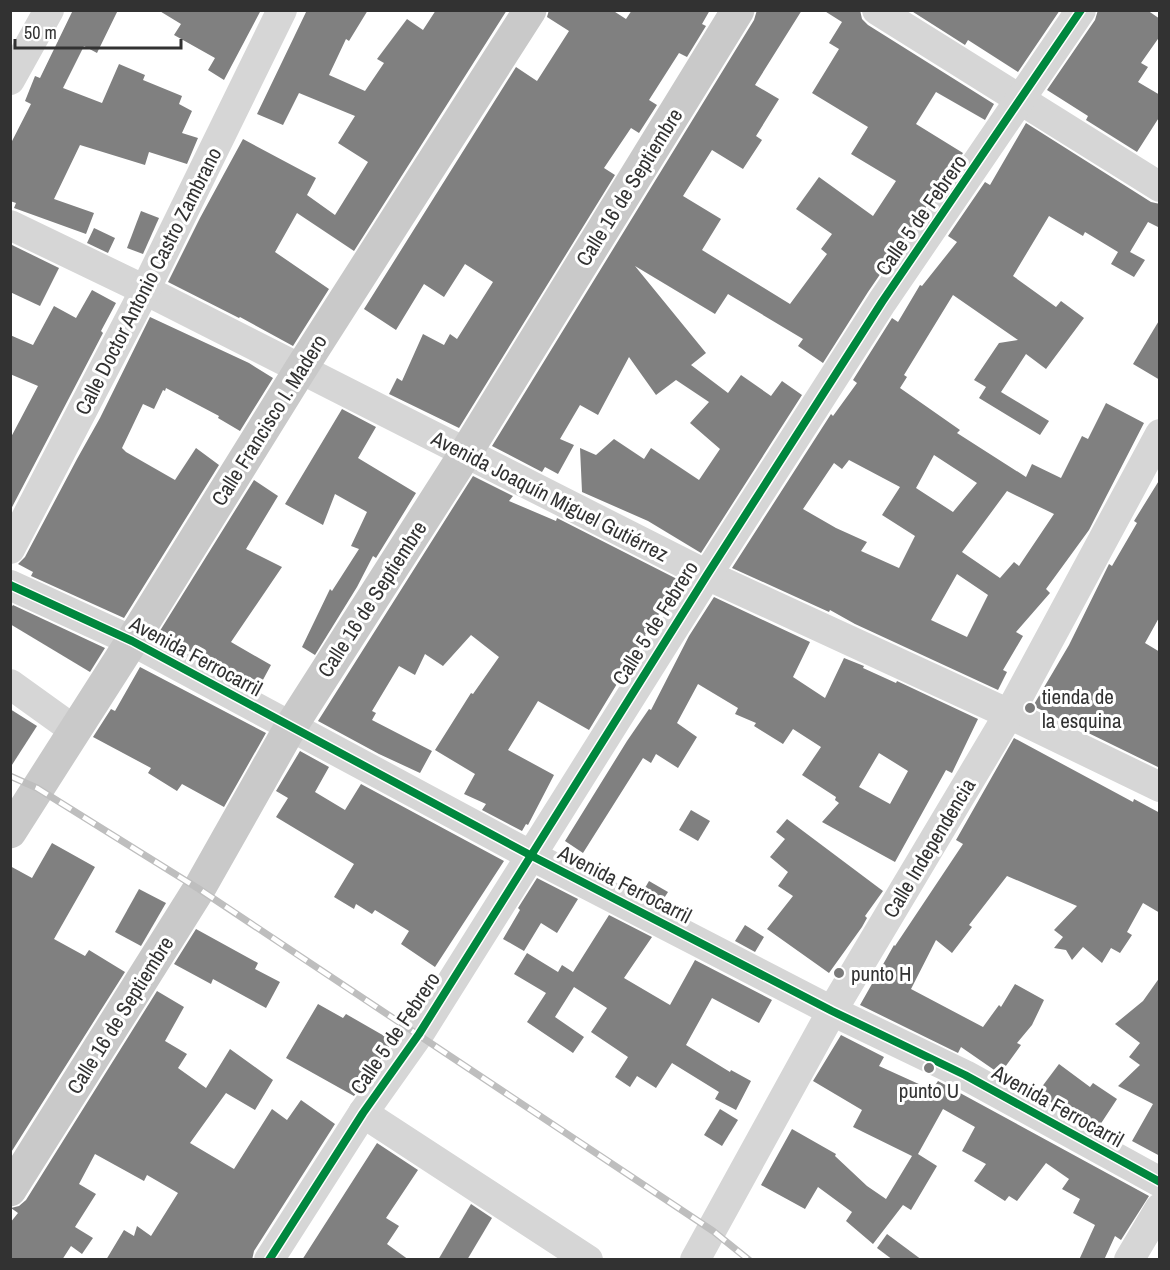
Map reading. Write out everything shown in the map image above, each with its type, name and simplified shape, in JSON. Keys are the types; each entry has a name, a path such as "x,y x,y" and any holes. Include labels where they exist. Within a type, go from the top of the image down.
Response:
{"main road":[{"name":"Calle Francisco I. Madero","path":"10,832 300,370 530,10"},
{"name":"Calle 16 de Septiembre","path":"10,1190 199,889 290,728 465,454 738,10"}],"street":[{"path":"10,80 49,10"},
{"name":"Calle Doctor Antonio Castro Zambrano","path":"10,549 145,290 282,10"},
{"path":"877,10 1160,187"},
{"name":"Calle 5 de Febrero","path":"269,1260 363,1113 419,1034 706,575 882,302 1081,10"},
{"name":"Avenida Joaquín Miguel Gutiérrez","path":"10,225 145,290 706,575 1009,714 1160,787"},
{"name":"Calle Independencia","path":"696,1260 832,1011 1009,714 1160,434"},
{"name":"Avenida Ferrocarril","path":"10,585 132,641 290,728 530,855 832,1011 965,1075 1160,1182"},
{"path":"10,684 74,730"},
{"path":"363,1113 588,1260"},
{"path":"1129,1260 1160,1208"}],"building":[{"path":"73,10 118,10 97,53 84,46 63,88 102,103 119,64 145,75 143,80 182,96 179,104 192,111 182,133 198,138 187,164 149,152 145,165 80,145 54,199 94,213 86,234 14,208 16,203 10,201 10,145 31,104 25,101 35,76 40,78"},
{"path":"158,10 261,10 224,80 208,70 215,58 174,35 181,24"},
{"path":"307,10 368,10 349,41 346,39 329,75 365,91 384,63 377,59 407,19 423,30 436,10 507,10 354,251 297,213 275,252 329,289 293,346 168,282 243,139 316,178 307,195 335,215 368,162 338,143 355,116 299,93 283,125 257,114"},
{"path":"549,10 612,10 626,19 632,10 710,10 702,24 706,26 687,57 679,53 649,100 657,105 639,133 631,128 604,168 615,175 459,428 389,394 397,378 402,381 423,334 444,345 450,334 457,339 493,282 465,264 444,297 424,284 396,330 364,309 516,67 537,81 569,31 547,17"},
{"path":"757,10 802,10 755,85 779,99 756,136 762,140 743,169 712,150 683,196 721,219 702,250 790,304 827,254 821,249 832,234 796,209 819,177 873,216 896,181 851,154 868,127 812,93 839,49 829,43 842,22 823,10 860,10 862,19 868,25 994,104 985,120 936,92 916,124 963,153 868,292 823,363 798,346 803,339 728,294 715,314 635,266 706,353 691,365 728,393 741,375 771,396 782,381 802,395 701,553 648,521 582,492 580,448 596,455 614,439 644,459 651,448 699,480 720,449 690,423 709,402 676,380 656,395 629,357 598,415 580,405 560,439 574,445 558,474 545,467 542,472 492,446 754,20"},
{"path":"910,10 1060,10 1018,72 968,40 965,45"},
{"path":"1098,10 1147,10 1160,19 1160,36 1141,63 1148,67 1138,82 1160,95 1160,116 1137,152 1086,120 1088,116 1047,90 1095,20"},
{"path":"1026,123 1151,202 1160,204 1160,228 1148,222 1130,252 1145,260 1134,277 1111,264 1118,252 1085,232 1083,236 1049,216 1013,276 1056,307 1061,301 1084,318 1046,369 1026,354 1001,392 1049,421 1040,435 979,398 986,387 974,380 999,343 1018,340 953,295 904,375 907,377 900,388 960,430 957,433 1026,477 1032,464 1061,478 1082,436 1088,439 1106,403 1144,423 1089,530 1046,589 1050,593 1016,632 1023,636 1003,670 1007,672 998,690 855,624 830,610 829,612 732,568 831,414 833,416 857,383 853,380 892,318 898,322 920,285 922,286 957,242 948,236 985,182 990,185","holes":["934,455 977,483 953,512 916,488","849,460 900,487 882,515 915,536 899,568 861,551 867,542 803,509 834,463 842,469","1007,491 1054,514 1019,566 1014,562 1000,578 962,552","957,574 988,595 967,637 931,620"]},
{"path":"141,211 159,218 143,254 127,248"},
{"path":"94,228 115,238 108,253 87,243"},
{"path":"10,244 59,268 40,306 10,292"},
{"path":"92,290 116,303 101,331 103,333 10,511 10,439 38,386 10,374 10,335 33,345 54,306 76,318"},
{"path":"150,317 249,363 273,378 240,431 218,418 219,416 166,388 154,409 143,404 122,448 126,452 175,480 196,448 219,465 124,618 31,576 33,572 18,564 25,557 100,418"},
{"path":"1160,319 1160,380 1133,364"},
{"path":"342,409 376,427 358,458 416,493 376,558 373,556 357,587 315,655 302,647 330,589 332,591 359,549 351,546 367,512 335,494 323,525 285,504"},
{"path":"473,476 513,496 509,501 556,521 557,518 679,580 589,730 538,701 508,750 554,775 528,825 526,824 522,831 482,810 486,804 464,794 475,774 435,750 471,693 473,694 499,657 471,635 443,666 425,654 415,675 399,666 372,711 376,713 372,720 432,751 420,773 318,721"},
{"path":"1160,479 1160,616 1145,643 1160,652 1160,768 1033,706 1069,645 1109,564 1112,566 1137,523 1134,521"},
{"path":"254,480 278,496 246,549 282,567 231,642 271,665 258,689 158,634"},
{"path":"714,597 810,642 793,677 825,698 844,658 978,719 952,773 946,770 895,862 822,822 839,803 835,800 836,797 802,775 821,747 793,729 783,744 754,726 756,723 735,714 738,708 698,684 677,723 697,737 678,768 656,754 651,763 643,758 583,853 565,841 627,741 649,709 651,710 689,636","holes":["879,753 908,771 890,804 859,787"]},
{"path":"13,605 105,648 90,672 10,624 10,609"},
{"path":"140,667 266,733 224,807 182,784 177,791 148,773 151,768 93,737 111,709 115,711"},
{"path":"10,709 37,726 10,768"},
{"path":"1014,738 1133,802 1134,799 1160,813 1160,913 1143,903 1127,932 1132,935 1120,953 1111,948 1102,963 1083,947 1072,960 1066,950 1054,948 1063,937 1054,930 1077,906 1007,876 969,925 972,927 952,953 936,940 911,989 983,1027 999,1005 1001,1007 1015,984 1044,1000 1032,1025 1017,1043 1021,1045 1000,1074 961,1047 958,1053 860,1005 894,945 963,844 956,840"},
{"path":"300,751 329,767 315,792 345,810 361,784 504,861 435,967 401,944 409,931 375,910 372,914 356,904 354,909 334,897 354,864 276,817 288,798 276,791"},
{"path":"691,810 710,821 698,841 679,830"},
{"path":"787,819 883,891 865,916 867,918 862,927 829,973 767,929 793,896 778,886 788,872 770,857 785,839 776,832"},
{"path":"52,843 95,867 54,939 85,956 89,950 125,972 10,1154 10,866 32,878"},
{"path":"537,878 578,899 557,933 541,923 524,951 503,939 520,910 518,908"},
{"path":"649,881 668,892 661,903 642,893"},
{"path":"139,889 166,903 141,946 115,932"},
{"path":"609,915 652,937 624,978 670,1005 695,960 772,1000 759,1023 712,998 686,1045 730,1072 731,1070 751,1081 736,1110 715,1099 719,1092 672,1063 656,1088 637,1076 630,1087 615,1077 628,1057 591,1032 607,1008 574,987 555,1017 584,1037 573,1053 527,1022 546,993 514,974 527,953 558,972 562,965 573,972"},
{"path":"745,925 764,937 755,952 735,941"},
{"path":"196,929 258,963 255,969 280,982 266,1008 213,979 211,984 174,964"},
{"path":"1160,977 1160,1156 1132,1141 1153,1104 1118,1086 1140,1065 1129,1057 1140,1043 1115,1024 1143,1001"},
{"path":"157,991 184,1007 165,1041 187,1054 178,1068 206,1088 230,1049 273,1080 255,1110 226,1093 190,1143 234,1169 272,1109 287,1120 301,1100 335,1124 254,1251 252,1260 106,1260 124,1230 134,1236 137,1226 151,1236 178,1193 147,1175 144,1181 95,1154 79,1184 96,1194 75,1227 93,1238 82,1254 71,1246 62,1260 10,1260 10,1223 18,1213 11,1208 19,1206 26,1200"},
{"path":"318,1004 343,1018 346,1014 393,1041 354,1096 286,1058"},
{"path":"841,1035 884,1057 879,1066 932,1090 938,1081 1149,1196 1121,1240 1115,1236 1104,1260 1079,1260 1095,1225 1073,1213 1080,1199 1062,1189 1069,1179 1046,1163 1017,1201 1009,1196 1005,1201 974,1181 986,1164 962,1151 975,1127 943,1109 918,1154 937,1166 911,1210 903,1205 873,1244 846,1221 852,1212 818,1187 805,1209 761,1185 792,1129 836,1154 835,1156 867,1186 886,1199 912,1156 853,1127 862,1110 813,1081"},
{"path":"1059,1064 1090,1087 1093,1083 1117,1099 1098,1128 1056,1106 1038,1092"},
{"path":"720,1109 738,1120 722,1146 704,1135"},
{"path":"377,1143 418,1170 386,1218 399,1226 387,1244 409,1260 302,1260"},
{"path":"471,1204 492,1218 467,1260 438,1260"},
{"path":"887,1234 922,1260 893,1260 877,1248"}],"railway":[{"path":"10,776 37,788 199,889 713,1231 749,1260"}],"cycle path":[{"path":"269,1260 363,1113 419,1034 707,575 882,302 1081,10"},
{"path":"10,585 132,641 530,855 832,1011 965,1075 1160,1182"}],"place":[{"name":"tienda de la esquina","path":"1030,708"},
{"name":"punto H","path":"839,973"},
{"name":"punto U","path":"929,1068"}]}
